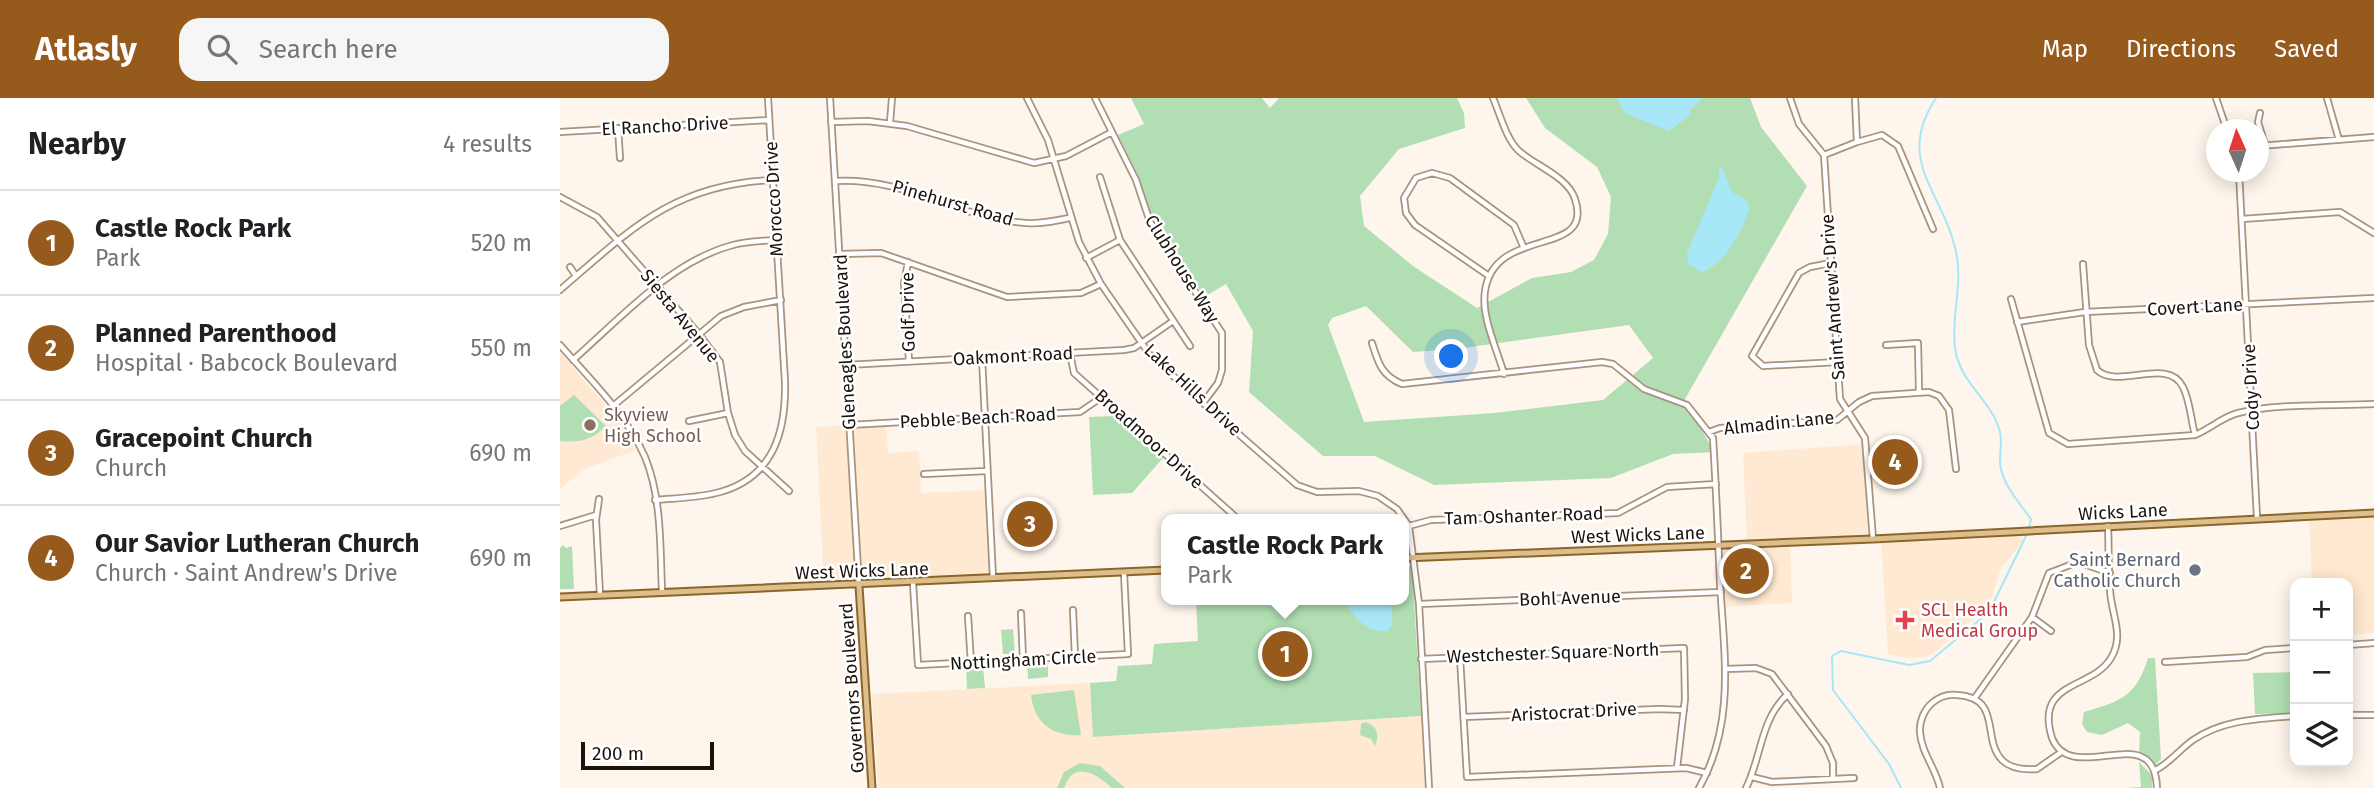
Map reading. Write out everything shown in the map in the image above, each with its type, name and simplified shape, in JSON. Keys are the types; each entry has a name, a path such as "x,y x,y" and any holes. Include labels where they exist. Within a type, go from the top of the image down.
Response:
{"main road":[{"name":"Wicks Lane","path":"1873,540 2374,513"},
{"name":"West Wicks Lane","path":"1409,558 1873,540"},
{"name":"West Wicks Lane","path":"560,597 662,591 859,586 1161,570"},
{"name":"Governors Boulevard","path":"859,586 872,788"}],"street":[{"name":"Morocco Drive","path":"762,465 782,435 786,416 768,98"},
{"name":"Gleneagles Boulevard","path":"830,98 859,586"},
{"path":"890,123 892,98"},
{"name":"Lake Hills Drive","path":"1027,98 1055,159 1070,218 1086,258 1150,355 1297,485 1317,492 1359,491 1378,496 1401,514"},
{"name":"Clubhouse Way","path":"1095,98 1136,180 1150,222 1222,332 1222,370 1218,383 1203,403"},
{"path":"1493,98 1518,150 1567,186 1576,202 1575,221 1570,231 1559,239 1523,246 1503,257 1489,276 1485,307 1504,374"},
{"path":"1790,98 1799,124 1824,155 1882,135 1898,146 1933,229"},
{"path":"1855,98 1857,142"},
{"path":"2216,98 2223,119"},
{"path":"2326,98 2339,140"},
{"path":"2259,119 2260,113"},
{"name":"El Rancho Drive","path":"560,132 769,120"},
{"path":"831,122 890,123 1025,162 1055,159 1112,132"},
{"path":"618,128 620,158"},
{"path":"2269,145 2374,137"},
{"name":"Saint Andrew's Drive","path":"1824,155 1840,399 1866,438 1873,540"},
{"path":"1489,276 1410,219 1404,198 1416,178 1432,173 1450,178 1514,225 1523,246"},
{"path":"1100,177 1120,240 1190,346"},
{"path":"560,290 618,240 660,209 696,193 752,181 773,180"},
{"name":"Pinehurst Road","path":"836,181 857,180 896,186 1012,222 1045,223 1070,218"},
{"name":"Cody Drive","path":"2240,182 2257,519"},
{"name":"Siesta Avenue","path":"560,197 597,217 698,333 720,362 728,413 740,443 789,491"},
{"path":"2242,219 2340,212 2374,233"},
{"path":"573,360 656,287 695,261 732,245 776,240"},
{"path":"1086,258 1120,240"},
{"path":"840,254 881,253 1007,297 1081,293 1101,284"},
{"name":"Golf Drive","path":"908,262 904,283 909,361"},
{"path":"1831,263 1810,267 1799,273 1752,356 1763,366 1838,362"},
{"path":"2083,264 2090,353 2096,370 2110,376 2169,374 2179,380 2185,389 2195,435"},
{"path":"570,267 576,276"},
{"name":"Covert Lane","path":"2017,322 2085,312 2374,298"},
{"path":"2011,299 2049,433 2068,444 2195,435 2213,428 2227,416 2253,410 2374,404"},
{"path":"613,406 721,316 744,307 780,300"},
{"name":"Oakmont Road","path":"846,365 1124,350 1173,321"},
{"path":"1372,343 1380,368 1390,379 1402,384 1602,362 1613,364 1644,389 1687,405 1709,432 1713,438 1726,669 1724,717 1707,773 1699,788"},
{"path":"1886,345 1918,344 1919,391 1939,396 1949,410 1956,469"},
{"path":"560,345 613,406 645,457 655,500 662,591"},
{"name":"Broadmoor Drive","path":"1070,354 1074,373 1232,514"},
{"path":"982,358 993,579"},
{"name":"Almadin Lane","path":"1709,432 1720,428 1837,419 1859,402 1872,397 1919,391"},
{"name":"Pebble Beach Road","path":"849,425 1080,412 1102,397"},
{"path":"689,421 728,413"},
{"path":"655,500 720,492 748,479 762,465"},
{"path":"924,474 986,471"},
{"name":"Tam Oshanter Road","path":"1409,526 1431,520 1618,513 1667,486 1716,484"},
{"path":"599,499 596,514 600,595"},
{"path":"560,526 596,514"},
{"path":"1409,526 1419,604 1429,788"},
{"path":"2083,766 2060,753 2049,728 2054,702 2069,684 2102,669 2117,646 2108,526"},
{"path":"1974,699 2032,617 2049,573 2058,567 2078,562 2110,573"},
{"name":"Nottingham Circle","path":"913,583 918,665 971,663 1128,654 1124,573"},
{"name":"Bohl Avenue","path":"1419,604 1721,592"},
{"path":"1073,610 1075,657"},
{"path":"1021,613 1023,660"},
{"path":"968,616 971,663"},
{"path":"2032,617 2051,631"},
{"path":"2353,645 2374,643"},
{"name":"Westchester Square North","path":"1421,659 1684,648 1684,710"},
{"path":"2165,662 2247,657 2265,650 2290,648"},
{"path":"1460,657 1467,777 1677,768 1707,773"},
{"path":"1726,669 1764,670 1788,694 1830,753 1833,779"},
{"path":"1746,788 1752,777 1771,712 1788,694"},
{"path":"1792,699 1797,695"},
{"path":"1940,788 1935,769 1921,743 1921,718 1930,704 1942,697 1952,695 1974,699 1987,711 1996,752 2013,767 2037,769 2060,753"},
{"path":"1677,768 1684,710"},
{"name":"Aristocrat Drive","path":"1464,717 1684,710"},
{"path":"2353,715 2374,715"},
{"path":"2154,771 2168,764 2189,743 2220,726 2250,719 2290,716"},
{"path":"2105,765 2120,758 2143,759 2154,771 2157,788"},
{"path":"1752,777 1772,782 1854,778"}],"shaded area":[{"name":"Skyview High School","path":"560,352 616,418 636,450 584,469 560,489"},
{"path":"886,423 888,453 919,451 921,493 988,490 993,579 824,587 816,427"},
{"path":"1866,444 1873,539 1790,543 1792,603 1722,607 1718,545 1747,544 1743,453"},
{"path":"2374,512 2374,633 2353,635 2353,578 2312,578 2309,516"},
{"path":"2023,531 2022,543 2001,568 1990,604 1937,651 1926,657 1907,658 1888,654 1881,539"},
{"path":"1090,683 1094,737 1421,716 1425,788 878,788 872,694"}],"green space":[{"path":"1131,98 1262,98 1270,108 1279,98 1457,98 1464,113 1465,128 1399,149 1360,196 1364,226 1413,266 1477,308 1532,278 1571,272 1594,260 1608,234 1611,197 1597,167 1545,128 1526,98 1750,98 1761,127 1807,186 1685,399 1714,452 1673,454 1611,478 1434,485 1375,456 1323,456 1249,392 1253,331 1226,284 1204,297 1152,216 1138,175 1118,135 1144,124","holes":["1366,306 1413,352 1456,349 1629,325 1653,358 1603,400 1494,413 1364,422 1328,325 1332,318"]},
{"path":"574,395 606,426 585,440 560,441 560,406"},
{"path":"1115,416 1163,458 1132,493 1093,495 1089,417"},
{"path":"563,545 566,548 572,546 574,589 560,589 560,548"},
{"path":"1409,566 1412,566 1421,716 1093,737 1090,683 1116,681 1118,666 1152,664 1154,644 1198,641 1196,605 1409,605"},
{"path":"1013,629 1015,654 1003,654 1001,630"},
{"path":"2148,658 2155,658 2161,759 2155,765 2139,754 2140,732 2128,723 2102,735 2087,732 2082,724 2084,712 2117,700 2132,689"},
{"path":"1048,663 1048,677 1028,679 1027,665"},
{"path":"983,666 985,688 967,689 966,667"},
{"path":"2290,672 2290,713 2255,714 2253,673"},
{"path":"1074,690 1081,735 1054,731 1036,713 1031,695"},
{"path":"1365,722 1372,725 1376,731 1375,746 1371,739 1360,735 1361,724"},
{"path":"2139,762 2152,775 2152,788 2124,788 2141,787"},
{"path":"1080,763 1100,766 1125,788 1112,788 1093,774 1080,772 1068,779 1064,788 1057,788 1064,772"}],"water":[{"path":"1617,98 1703,98 1690,110 1692,113 1669,131 1625,113"},
{"path":"1719,168 1722,168 1732,192 1747,201 1749,210 1737,238 1724,256 1709,269 1701,272 1688,264 1687,253 1719,178"},
{"path":"1346,605 1389,605 1392,608 1392,625 1388,631 1372,629"}],"waterway":[{"path":"1936,98 1924,121 1920,141 1921,160 1926,178 1951,234 1957,257 1955,348 1963,372 1996,421 2001,436 2000,464 2003,476 2031,519 2029,529"},
{"path":"1901,788 1889,764 1833,690 1832,656 1841,651 1909,665 1930,661 1989,612 2027,534"}],"place":[{"name":"Skyview High School","path":"590,425"},
{"name":"Our Savior Lutheran Church","path":"1895,462"},
{"name":"Gracepoint Church","path":"1030,524"},
{"name":"Saint Bernard Catholic Church","path":"2195,570"},
{"name":"Planned Parenthood","path":"1746,571"},
{"name":"SCL Health Medical Group","path":"1905,620"},
{"name":"Castle Rock Park","path":"1285,654"}]}
